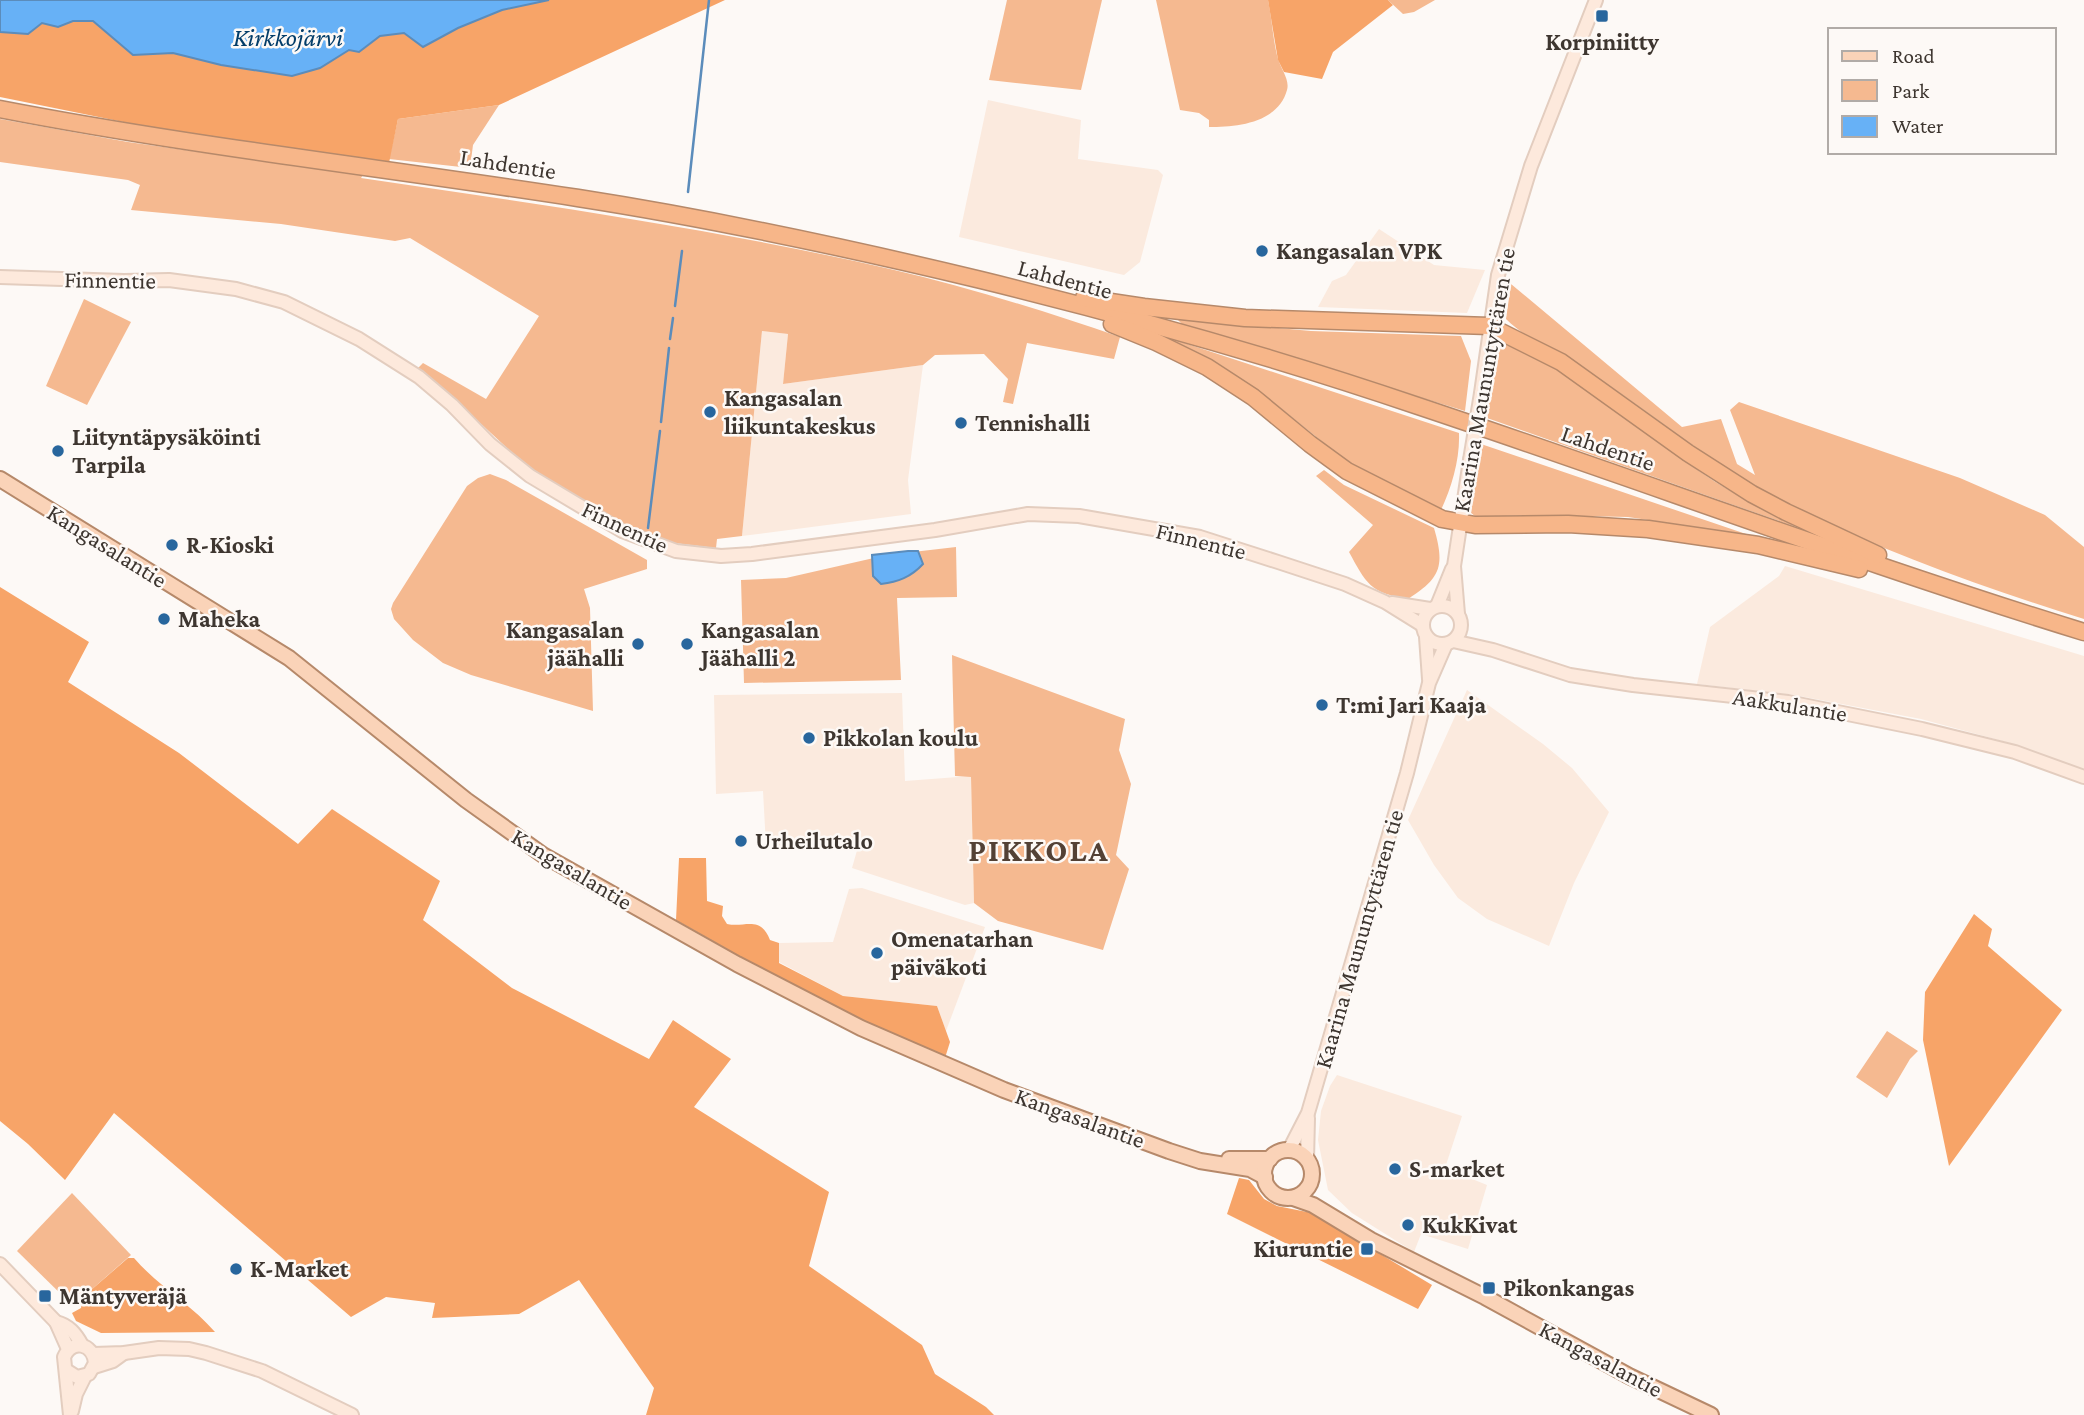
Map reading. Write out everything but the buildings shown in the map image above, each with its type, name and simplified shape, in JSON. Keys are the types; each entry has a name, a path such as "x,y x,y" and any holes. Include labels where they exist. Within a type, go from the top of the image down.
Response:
{"highway":[{"name":"Lahdentie","path":"0,109 143,134 670,214 848,249 1001,285 1205,339 1395,398 1746,520 2023,614 2084,632"},
{"path":"1001,285 1144,307 1245,318 1489,326 1561,362 1688,453 1786,512 1863,549 2023,614"},
{"path":"1001,285 1130,331 1191,358 1242,389 1347,471 1442,519 1475,525 1609,526 1723,538 1826,560 2023,614"}],"main road":[{"name":"Kangasalantie","path":"0,479 289,659 515,836 646,914 737,964 896,1044 1004,1090 1125,1136 1200,1161 1250,1169 1265,1177"},
{"path":"1289,1150 1301,1154 1312,1171 1310,1184 1302,1194 1293,1198 1274,1193 1265,1177 1270,1159 1289,1150"},
{"name":"Kangasalantie","path":"1200,1161 1270,1159"},
{"name":"Kangasalantie","path":"1310,1184 1345,1223"},
{"name":"Kangasalantie","path":"1293,1198 1313,1205 1371,1240 1494,1302 1629,1376 1711,1415"}],"street":[{"name":"Kaarina Maununtyttären tie","path":"1458,614 1454,566 1498,275 1531,166 1596,0"},
{"name":"Finnentie","path":"0,277 169,280 236,289 284,302 359,339 419,377 452,405 490,444 530,476 622,531 676,551 721,556 778,551 934,530 1002,517 1049,513 1107,520 1200,537 1345,584 1385,602 1424,631"},
{"name":"Kaarina Maununtyttären tie","path":"1434,608 1454,566"},
{"name":"Finnentie","path":"1385,602 1434,608"},
{"path":"1448,607 1458,614 1461,628 1450,643 1435,643 1424,631 1423,619 1434,608 1448,607"},
{"name":"Aakkulantie","path":"1461,628 1493,650"},
{"name":"Kaarina Maununtyttären tie","path":"1424,631 1429,683"},
{"name":"Kaarina Maununtyttären tie","path":"1289,1150 1308,1113 1407,774 1429,683 1450,643"},
{"name":"Aakkulantie","path":"1450,643 1493,650 1570,675 1787,702 1922,729 2015,752 2084,777"},
{"name":"Kaarina Maununtyttären tie","path":"1307,1160 1308,1113"},
{"path":"0,1264 56,1322 68,1349 63,1362 70,1415"},
{"path":"56,1322 64,1324 74,1332 91,1366"},
{"path":"68,1349 82,1345"},
{"path":"66,1370 77,1377 91,1366 113,1362 124,1353 159,1348 189,1349 262,1371 352,1415"},
{"path":"70,1415 76,1394 91,1366"}],"shaded area":[{"path":"549,0 725,0 499,105 398,119 389,163 260,146 148,127 0,97 0,32 28,34 42,23 58,27 73,21 93,21 133,55 173,53 221,65 320,68 349,50 359,52 380,36 404,33 423,47 458,28 502,10"},
{"path":"1268,0 1388,0 1393,5 1333,52 1322,79 1284,72 1278,60"},
{"path":"988,100 1081,120 1078,159 1158,170 1163,175 1140,262 1124,275 959,237"},
{"path":"1379,229 1434,265 1485,270 1467,313 1318,307 1332,281 1346,275"},
{"path":"762,331 788,334 783,384 923,365 908,480 911,514 742,536"},
{"path":"1785,566 2084,656 2084,772 2017,745 1921,719 1794,695 1697,684 1710,627 1779,576"},
{"path":"0,587 89,642 68,682 179,753 298,844 332,809 440,881 423,920 512,988 649,1059 673,1020 731,1059 694,1107 829,1192 809,1266 922,1345 935,1374 994,1415 646,1415 654,1388 579,1280 519,1314 432,1318 435,1303 386,1297 351,1317 114,1113 65,1180 0,1121"},
{"path":"1467,690 1572,768 1609,812 1574,883 1549,946 1487,919 1458,898 1434,865 1408,820"},
{"name":"Pikkolan koulu","path":"902,693 905,781 971,776 974,903 965,905 852,868 860,840 793,842 793,846 766,846 763,791 716,794 714,695"},
{"path":"679,858 706,858 707,901 723,906 722,916 727,924 752,924 762,928 770,940 779,943 779,963 843,996 937,1006 950,1042 945,1058 861,1025 676,920"},
{"name":"Omenatarhan päiväkoti","path":"862,888 985,927 946,1031 937,1006 843,996 779,962 779,943 833,942 849,889"},
{"path":"1974,914 1992,929 1988,946 2062,1010 1949,1166 1923,1040 1925,992"},
{"path":"1337,1075 1462,1116 1445,1168 1487,1185 1468,1249 1421,1234 1414,1252 1352,1213 1328,1190 1318,1140 1321,1111"},
{"path":"1239,1178 1249,1180 1264,1199 1277,1206 1312,1213 1432,1285 1418,1309 1227,1214"},
{"path":"128,1258 134,1258 215,1332 101,1333 76,1321 72,1313 81,1308 83,1297"}],"green space":[{"path":"1007,0 1102,0 1081,90 989,80"},
{"path":"1156,0 1268,0 1276,52 1288,86 1275,110 1244,124 1209,127 1209,120 1199,113 1180,110"},
{"path":"1388,0 1435,0 1414,12 1403,14"},
{"path":"499,105 473,145 470,168 389,159 398,119"},
{"path":"0,119 128,142 363,175 361,178 627,218 759,242 948,284 1120,337 1114,359 1027,343 1013,404 1003,402 1008,379 984,354 935,355 923,365 783,384 788,334 762,331 742,536 717,539 716,548 674,543 614,521 567,493 522,462 451,396 417,369 423,363 486,399 539,316 410,238 395,241 281,224 131,210 140,185 128,180 0,162"},
{"path":"1511,284 1682,427 1721,419 1737,464 1755,475 1730,410 1739,402 1960,478 2045,515 2084,547 2084,619 1961,578 1880,546 1802,510 1742,478 1604,382 1517,329 1506,319"},
{"path":"84,299 131,322 87,405 46,386"},
{"path":"1177,319 1311,331 1461,336 1471,361 1465,411 1183,325"},
{"path":"1163,336 1459,433 1455,472 1441,510 1350,464 1274,403 1219,364"},
{"path":"1498,342 1552,366 1578,382 1710,479 1796,527 1487,418 1494,347"},
{"path":"1481,444 1749,535 1628,517 1476,517 1470,512 1470,503"},
{"path":"1324,470 1344,485 1434,528 1439,562 1438,570 1428,584 1408,599 1377,590 1365,579 1349,552 1373,525 1316,476"},
{"path":"490,474 506,480 647,560 647,569 584,589 590,608 593,711 471,675 443,663 413,640 394,619 391,609 393,603 467,486"},
{"path":"956,547 957,597 897,598 901,680 744,683 741,580 786,578 887,555"},
{"path":"952,655 1125,719 1119,750 1131,784 1116,855 1129,869 1103,950 998,921 974,903 971,777 955,776"},
{"path":"1887,1031 1918,1051 1910,1059 1887,1098 1856,1077"},
{"path":"72,1193 131,1255 83,1297 69,1302 17,1251"}],"water":[{"name":"Kirkkojärvi","path":"0,0 549,0 502,10 458,28 423,47 404,33 380,36 359,52 349,50 320,68 292,76 221,65 173,53 133,55 93,21 73,21 58,27 42,23 28,34 0,32"},
{"path":"918,551 923,564 909,576 881,584 873,576 872,555"}],"waterway":[{"path":"688,192 709,0"},
{"path":"675,306 682,251"},
{"path":"670,339 673,318"},
{"path":"661,422 669,348"},
{"path":"648,528 660,431"}],"place":[{"name":"Korpiniitty","path":"1602,16"},
{"name":"Kangasalan VPK","path":"1262,251"},
{"name":"Kangasalan liikuntakeskus","path":"710,412"},
{"name":"Tennishalli","path":"961,423"},
{"name":"Liityntäpysäköinti Tarpila","path":"58,451"},
{"name":"R-Kioski","path":"172,545"},
{"name":"Maheka","path":"164,619"},
{"name":"Kangasalan jäähalli","path":"638,644"},
{"name":"Kangasalan Jäähalli 2","path":"687,644"},
{"name":"T:mi Jari Kaaja","path":"1322,705"},
{"name":"Pikkolan koulu","path":"809,738"},
{"name":"Urheilutalo","path":"741,841"},
{"name":"Omenatarhan päiväkoti","path":"877,953"},
{"name":"S-market","path":"1395,1169"},
{"name":"KukKivat","path":"1408,1225"},
{"name":"Kiuruntie","path":"1367,1249"},
{"name":"K-Market","path":"236,1269"},
{"name":"Pikonkangas","path":"1489,1288"},
{"name":"Mäntyveräjä","path":"45,1296"}],"district":[{"name":"PIKKOLA","path":"1039,850"}]}
